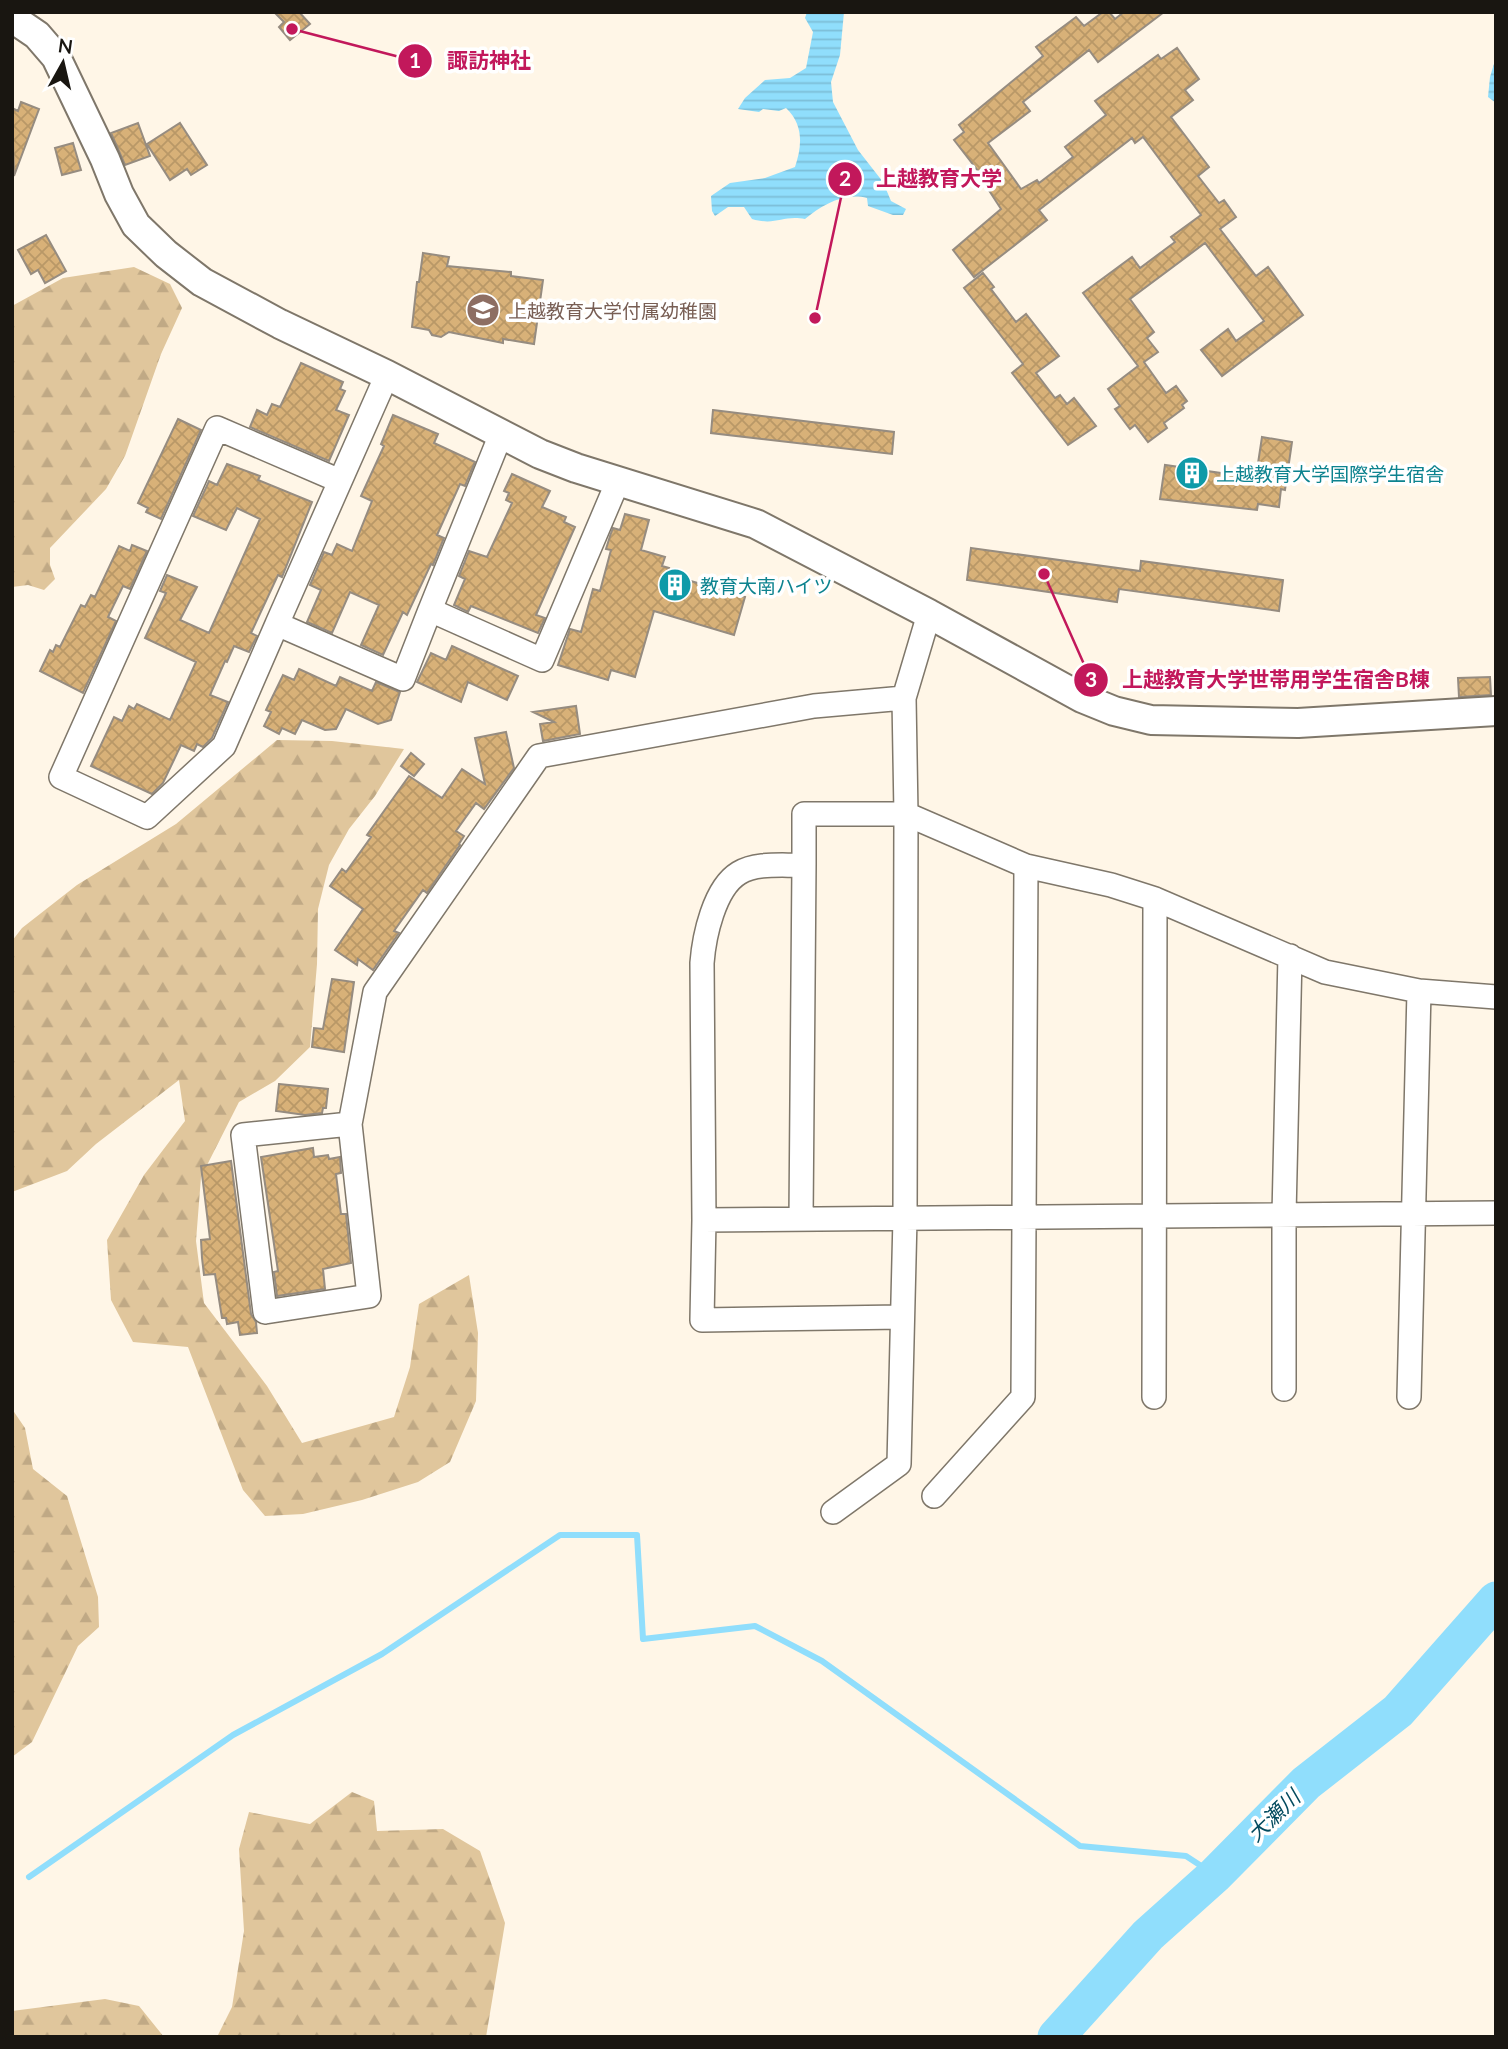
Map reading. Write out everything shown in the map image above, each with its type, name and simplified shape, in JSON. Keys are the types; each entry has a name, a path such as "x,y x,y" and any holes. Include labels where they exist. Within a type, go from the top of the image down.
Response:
{"street":[{"path":"12,18 37,35 55,57 136,225 166,254 202,282 280,324 387,375 540,454 756,524 1082,698 1114,711 1151,720 1298,723 1496,711"},
{"path":"340,481 217,428 61,777 147,817 224,746 387,375"},
{"path":"277,624 403,679 501,433"},
{"path":"429,611 542,660 618,481"},
{"path":"833,1512 899,1464 905,1218 904,698 929,614"},
{"path":"351,1124 243,1135 265,1312 369,1297 351,1124 375,992 539,756 814,706 904,698"},
{"path":"801,1219 804,814 906,814 1026,866 1155,898 1325,972 1419,991 1496,997"},
{"path":"804,865 757,866 738,873 726,885 704,938 702,1320 902,1317"},
{"path":"934,1496 1023,1397 1026,866"},
{"path":"1154,1397 1155,898"},
{"path":"1284,1389 1284,1215 1290,956"},
{"path":"1409,1396 1419,991"},
{"path":"704,1220 1496,1213"}],"green space":[{"path":"134,267 170,284 182,308 161,354 125,456 106,489 50,548 50,565 55,579 44,590 28,585 12,587 12,306 63,278"},
{"path":"277,740 332,741 404,749 375,796 349,829 329,865 318,909 317,964 310,1047 275,1081 239,1102 201,1177 196,1241 204,1303 267,1386 302,1443 394,1417 410,1367 419,1304 469,1275 478,1333 476,1401 450,1462 418,1482 362,1500 303,1514 265,1516 243,1490 188,1347 133,1342 111,1300 107,1240 144,1175 185,1121 179,1080 96,1144 67,1171 12,1192 12,941 22,928 77,885 176,824"},
{"path":"12,1409 25,1428 33,1469 67,1496 98,1597 99,1627 78,1646 32,1742 12,1757"},
{"path":"352,1792 374,1801 377,1831 443,1829 480,1851 505,1923 486,2037 217,2037 232,2007 244,1931 239,1849 249,1812 310,1824"},
{"path":"105,1999 139,2006 164,2037 12,2037 12,2011"}],"water":[{"path":"807,12 844,12 840,55 831,82 833,102 858,150 883,182 891,201 906,209 903,215 893,215 868,206 867,198 858,197 834,201 805,219 760,221 752,219 744,207 728,207 715,216 712,211 711,196 730,183 765,178 795,167 799,151 799,129 786,108 779,111 763,109 759,112 738,109 745,98 765,80 790,78 806,68 813,32 805,18"},
{"path":"1496,57 1496,103 1488,97"}],"building":[{"path":"274,12 299,12 310,24 290,40 279,27 284,22"},
{"path":"1103,12 1109,12 1115,19 1124,12 1164,12 1098,62 1089,50 1023,102 1030,111 988,143 1021,189 1037,180 1039,183 1073,157 1065,147 1106,115 1095,101 1158,55 1161,59 1177,48 1199,79 1185,90 1193,100 1171,117 1209,167 1198,176 1219,203 1224,200 1236,217 1220,229 1256,276 1268,267 1303,315 1222,376 1201,350 1228,329 1236,341 1264,321 1205,243 1130,299 1154,332 1147,338 1158,352 1144,362 1166,393 1176,386 1187,401 1182,405 1184,408 1164,423 1167,428 1148,442 1135,425 1130,429 1115,409 1120,406 1108,389 1138,366 1083,293 1132,257 1140,268 1175,242 1171,237 1201,215 1143,137 1135,143 1132,138 1039,210 1047,220 974,277 953,250 1001,209 978,171 954,140 964,132 959,125 1043,56 1036,47 1076,17 1084,26"},
{"path":"21,102 39,109 14,176 12,108 18,111"},
{"path":"138,123 150,156 125,165 111,133"},
{"path":"180,123 207,165 191,175 187,169 170,180 147,144"},
{"path":"73,143 81,170 62,175 55,148"},
{"path":"46,235 66,271 45,283 38,270 31,274 18,250"},
{"path":"423,253 449,257 447,266 511,272 511,276 543,280 534,344 503,339 503,343 449,332 441,337 432,335 429,330 412,327"},
{"path":"983,273 994,287 991,289 1016,322 1026,314 1059,356 1036,373 1055,398 1060,395 1067,404 1074,398 1096,426 1068,445 1012,373 1023,364 964,288"},
{"path":"301,363 343,382 340,389 345,391 336,410 349,415 329,461 250,427 257,410 267,415 272,404 280,407"},
{"path":"713,410 894,432 892,454 711,433"},
{"path":"393,415 438,434 434,443 475,462 465,486 460,484 437,535 444,538 433,565 431,564 407,615 403,612 383,655 361,645 379,605 350,592 332,633 307,622 321,590 310,585 324,552 332,555 337,544 352,551 372,501 361,496 384,446 381,444"},
{"path":"178,419 201,430 161,519 146,512 148,508 138,503"},
{"name":"上越教育大学国際学生宿舎","path":"1262,437 1292,442 1285,490 1281,489 1279,507 1258,504 1257,510 1160,499 1165,465 1242,476 1243,468 1257,470"},
{"path":"227,464 260,476 258,480 312,502 282,577 278,575 251,633 257,636 249,652 234,646 210,695 228,702 212,738 203,747 197,744 194,751 181,745 163,783 152,794 91,766 114,717 122,721 129,706 134,709 137,704 170,720 196,662 145,638 166,593 160,591 167,575 197,587 180,620 209,633 260,519 237,508 226,530 193,516 209,481 217,485"},
{"path":"512,474 550,491 542,507 566,517 564,522 575,527 536,615 545,618 538,633 471,606 468,612 454,605 465,579 459,576 469,551 487,557 512,503 506,500 509,493 504,491"},
{"path":"625,514 649,520 641,550 665,557 662,566 669,568 667,574 745,597 734,635 654,611 635,677 611,670 608,680 558,665 570,629 581,632 593,589 600,591 611,550 606,549 610,536 613,528 620,530"},
{"path":"132,545 147,551 130,589 123,586 108,617 116,621 83,693 40,671 50,650 53,652 56,645 60,647 81,605 85,607 91,595 95,597 119,546 130,551"},
{"path":"971,548 1140,571 1141,561 1283,580 1279,611 1119,589 1117,602 967,580"},
{"path":"452,646 518,676 507,700 468,682 461,702 417,682 431,653 446,660"},
{"path":"299,669 336,686 340,677 372,691 376,682 400,692 391,720 378,724 346,709 336,729 325,730 302,720 295,734 282,728 279,734 264,726 271,712 266,710 283,675 294,680"},
{"path":"1490,677 1491,695 1459,697 1458,678"},
{"path":"576,706 580,734 543,741 540,724 554,722 533,712"},
{"path":"506,732 514,768 484,809 476,803 456,831 464,836 460,845 427,893 423,890 394,931 399,933 373,970 358,959 357,965 335,950 363,909 330,886 342,869 346,872 371,837 367,835 409,776 442,798 462,769 485,784 475,738"},
{"path":"411,753 424,764 414,776 401,766"},
{"path":"332,979 354,982 344,1052 312,1047 314,1028 323,1029"},
{"path":"279,1084 328,1089 326,1108 323,1108 322,1113 305,1115 276,1111"},
{"path":"313,1148 314,1157 340,1157 341,1173 336,1174 341,1214 346,1214 351,1263 323,1269 325,1289 277,1296 274,1272 278,1271 261,1157"},
{"path":"231,1161 251,1314 256,1322 257,1333 240,1335 238,1322 227,1324 226,1318 222,1318 215,1274 204,1275 201,1240 210,1239 201,1166"}],"waterway":[{"path":"29,1877 233,1735 382,1654 560,1535 637,1535 643,1639 755,1626 822,1661 1080,1846 1186,1856 1215,1875"},
{"name":"大瀬川","path":"1056,2037 1148,1935 1215,1875 1306,1783 1398,1711 1496,1600"}],"place":[{"name":"諏訪神社","path":"292,29"},
{"name":"上越教育大学付属幼稚園","path":"483,310"},
{"name":"上越教育大学","path":"815,318"},
{"name":"上越教育大学国際学生宿舎","path":"1192,473"},
{"name":"上越教育大学世帯用学生宿舎B棟","path":"1044,574"},
{"name":"教育大南ハイツ","path":"675,585"}]}
